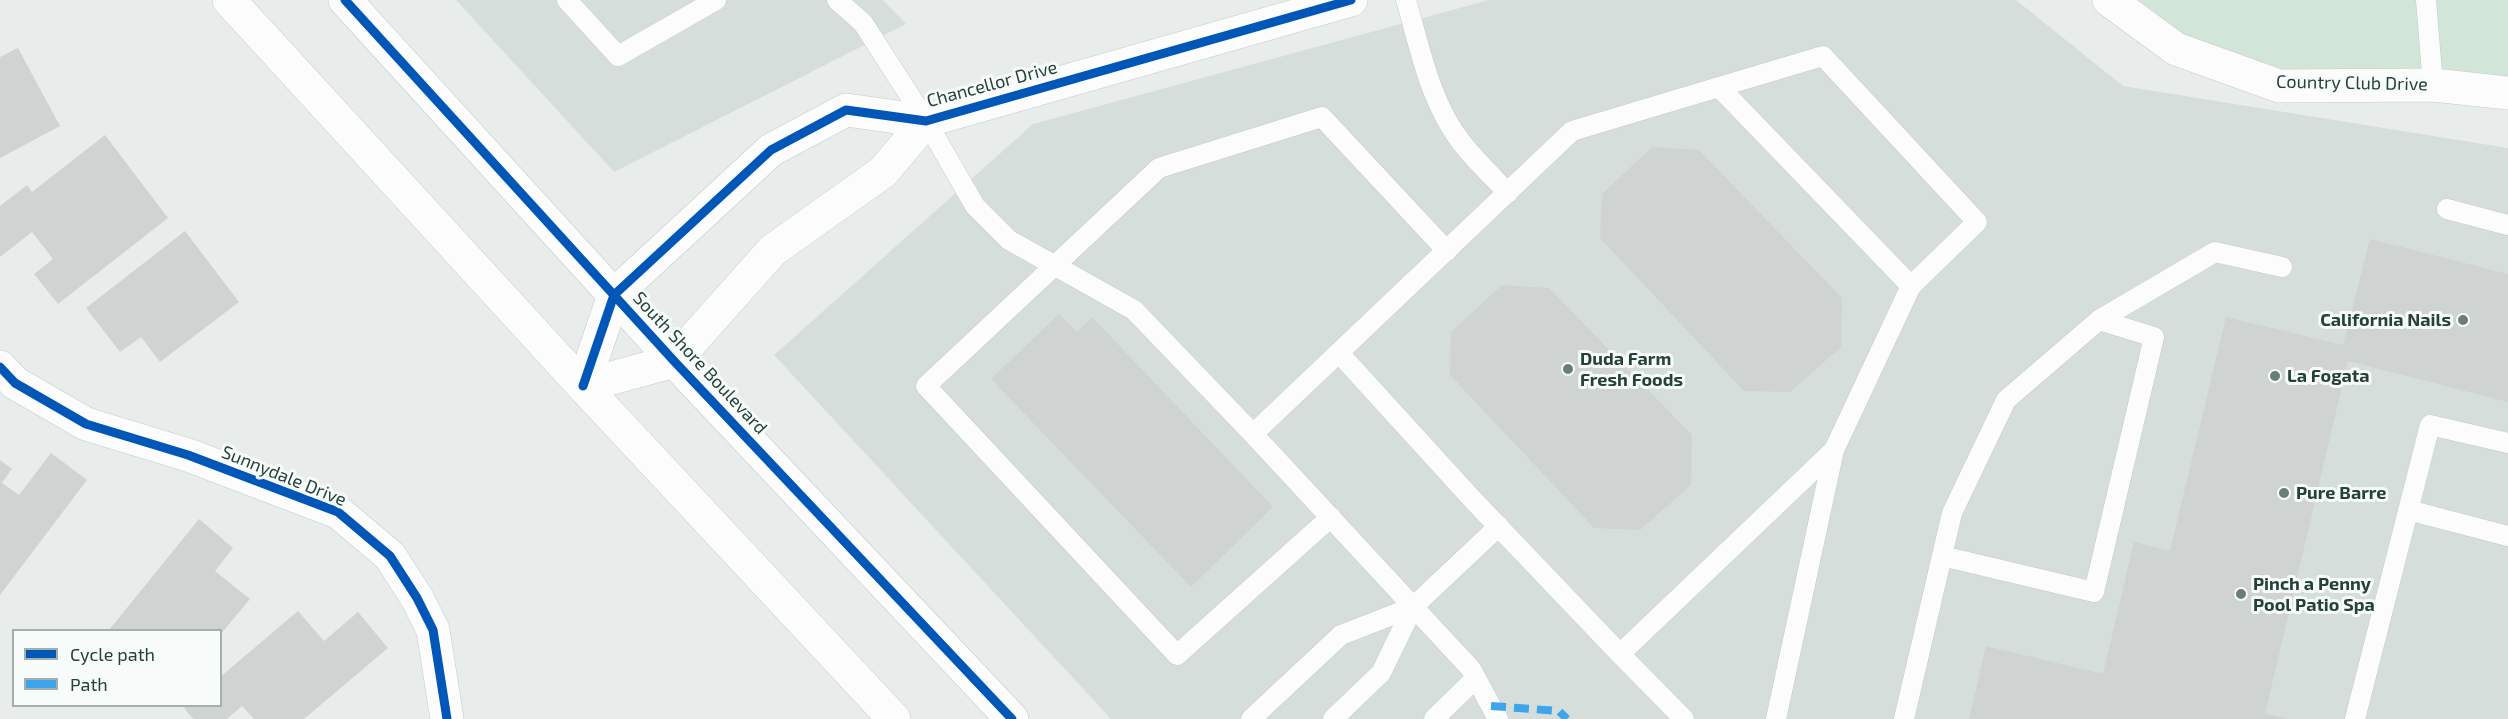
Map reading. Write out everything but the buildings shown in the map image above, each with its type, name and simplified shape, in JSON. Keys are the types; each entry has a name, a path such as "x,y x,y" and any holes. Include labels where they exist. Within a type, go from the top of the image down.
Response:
{"street":[{"path":"229,0 583,386 894,719"},
{"name":"South Shore Boulevard","path":"345,0 674,361 1012,719"},
{"name":"Country Club Drive","path":"2109,0 2176,49 2279,86 2433,85 2508,93"},
{"name":"Chancellor Drive","path":"583,386 614,295 771,150 846,110 927,121 1339,2"},
{"name":"Chancellor Drive","path":"674,361 773,250 883,172 927,121"},
{"path":"583,386 674,361"},
{"name":"Sunnydale Drive","path":"0,367 15,383 86,424 188,455 338,512 390,556 417,598 433,630 447,719"}],"lane":[{"path":"567,0 618,56 716,0"},
{"path":"837,0 863,23 927,121 975,206 1009,240 1134,310 1331,517 1471,669 1498,719"},
{"path":"1406,0 1425,65 1441,108 1461,141 1508,193"},
{"path":"2426,0 2433,85"},
{"path":"1253,435 1572,131 1823,56 1977,222 1911,286 1834,450 1776,719"},
{"path":"1719,87 1911,286"},
{"path":"1331,517 1177,655 926,386 1056,267 1159,168 1322,117 1447,250"},
{"path":"2447,209 2508,225"},
{"path":"1904,719 1952,513 2006,400 2099,320 2215,252 2282,267"},
{"path":"1942,556 2094,592 2154,337 2099,320"},
{"path":"1339,353 1499,526 1684,719"},
{"path":"2355,719 2430,425 2508,443"},
{"path":"1620,654 1834,450"},
{"path":"2408,510 2508,536"},
{"path":"1251,719 1341,635 1413,606 1499,526"},
{"path":"1333,719 1381,674 1413,606"},
{"path":"1434,719 1476,678"}],"shaded area":[{"path":"456,0 883,0 906,24 614,172"},
{"path":"1489,0 2016,0 2123,86 2508,148 2508,719 1111,719 774,355 1033,124"}],"green space":[{"path":"2108,0 2508,0 2508,106 2203,71"}],"marked path":[{"path":"1491,706 1559,711 1567,719"}],"cycle path":[{"path":"345,0 674,361 1012,719"},
{"path":"583,386 614,295 771,150 846,110 926,121 1351,0"},
{"path":"0,367 15,383 86,424 188,455 338,512 390,556 417,598 433,630 447,719"}],"place":[{"name":"California Nails","path":"2463,320"},
{"name":"Duda Farm Fresh Foods","path":"1568,369"},
{"name":"La Fogata","path":"2275,376"},
{"name":"Pure Barre","path":"2284,493"},
{"name":"Pinch a Penny Pool Patio Spa","path":"2241,594"}]}
